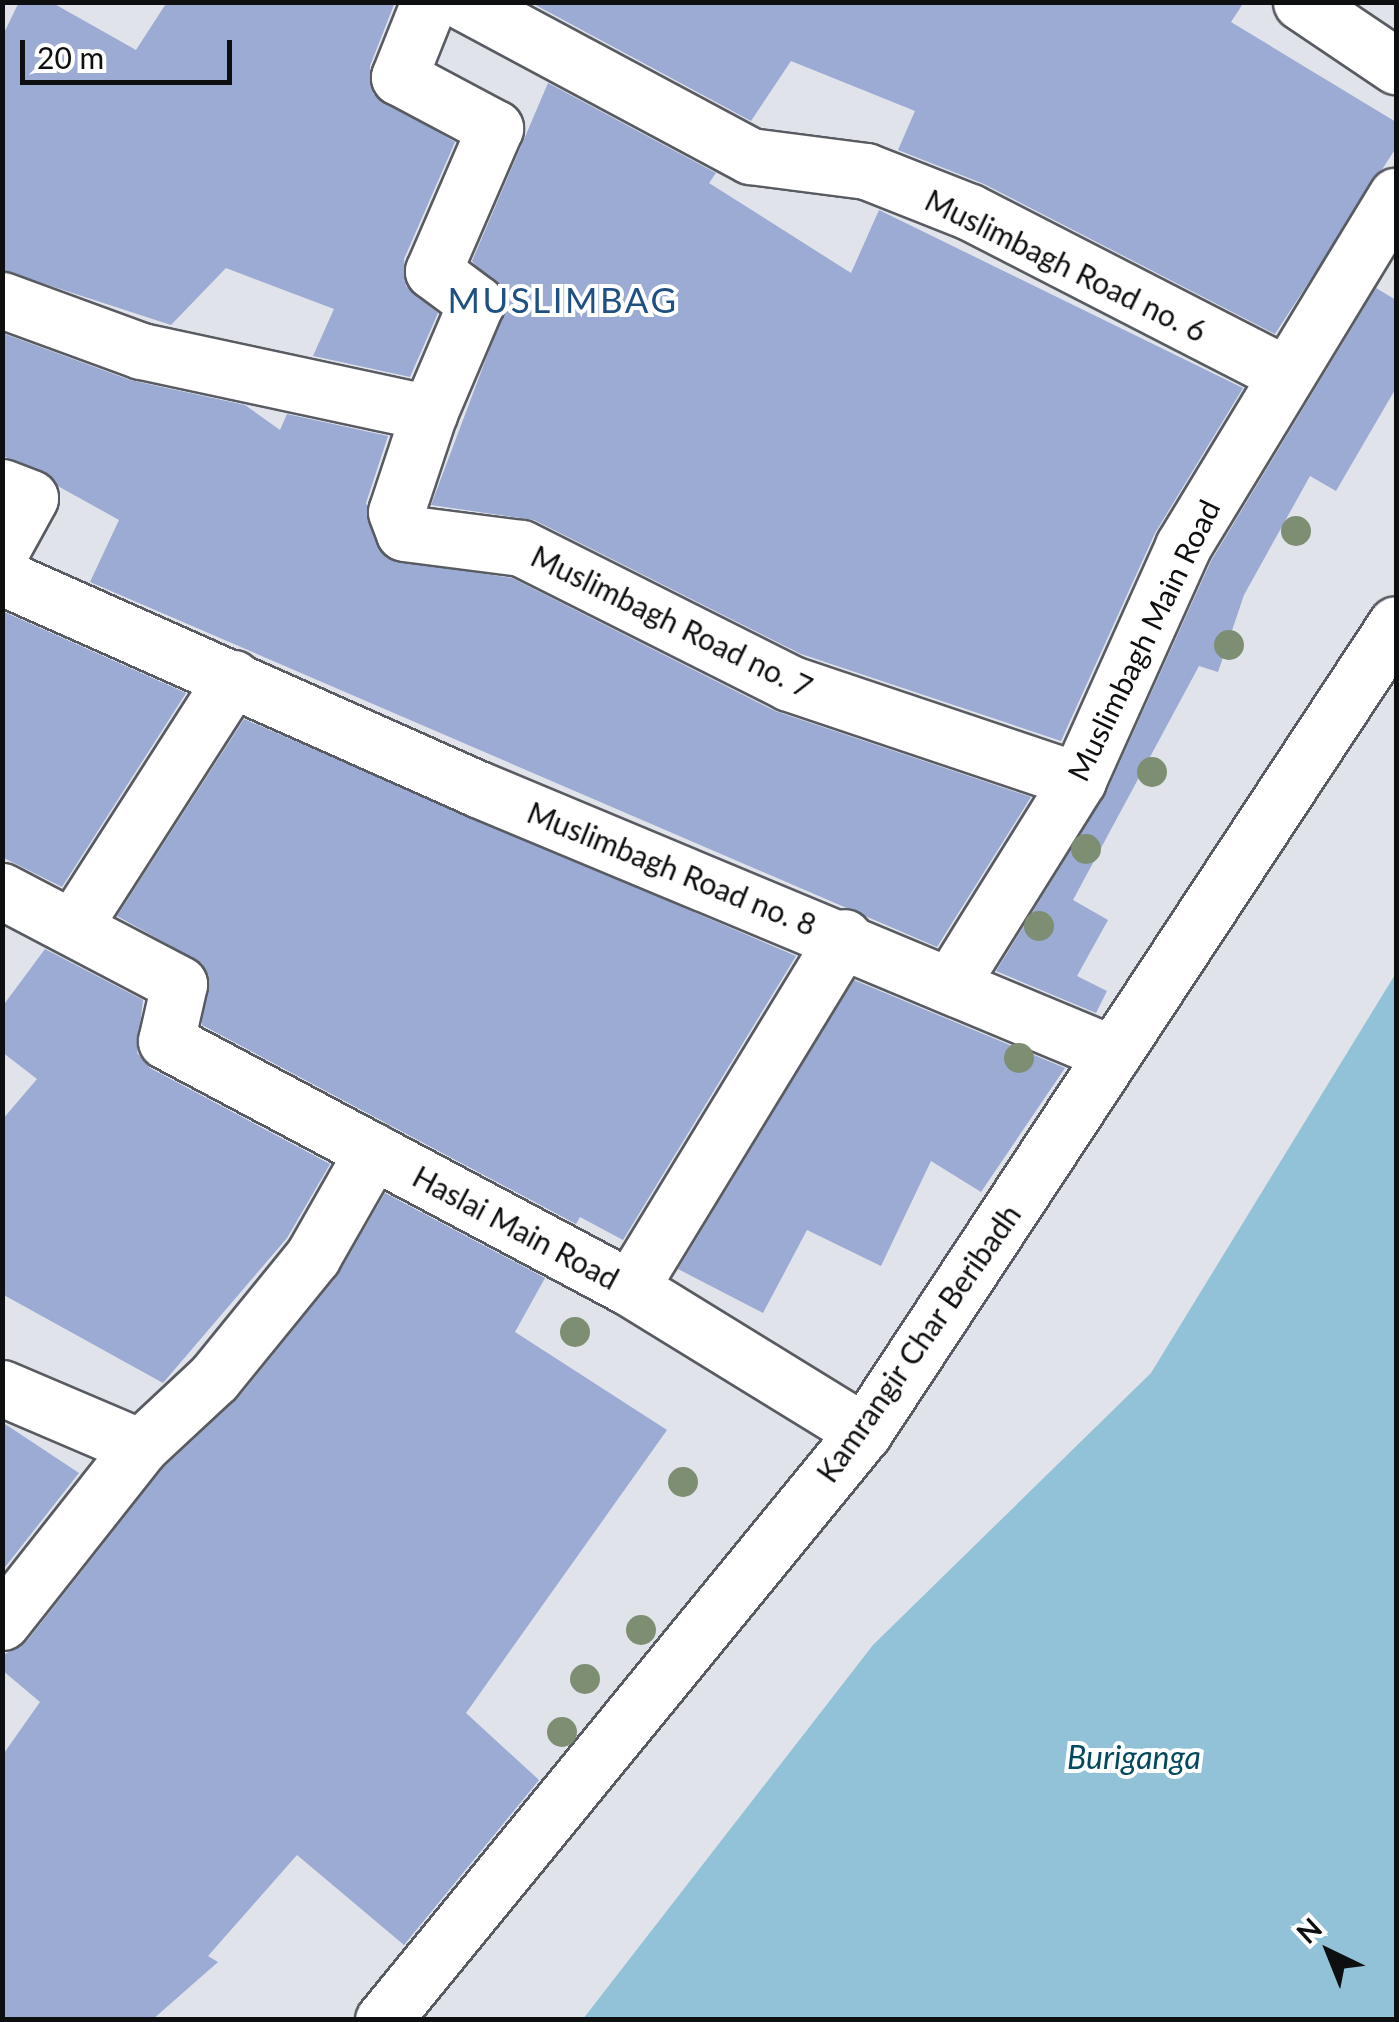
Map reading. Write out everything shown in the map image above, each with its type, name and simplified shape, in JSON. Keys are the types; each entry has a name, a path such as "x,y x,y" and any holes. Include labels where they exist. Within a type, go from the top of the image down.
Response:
{"street":[{"path":"2,300 141,351 429,412 476,303 433,271 496,128 399,77 428,2"},
{"name":"Muslimbagh Road no. 6","path":"464,2 750,156 866,171 970,212 1283,374"},
{"path":"1301,2 1396,66"},
{"name":"Muslimbagh Main Road","path":"952,982 1078,780 1183,546 1283,374 1396,196"},
{"name":"Muslimbagh Road no. 7","path":"429,412 396,512 404,533 521,548 788,683 1078,780"},
{"path":"2,488 30,498 2,550"},
{"name":"Muslimbagh Road no. 8","path":"2,576 1113,1054"},
{"name":"Kamrangir Char Beribadh","path":"383,2020 864,1432 1396,624"},
{"path":"2,891 73,927 233,678"},
{"name":"Haslai Main Road","path":"73,927 179,984 161,1038 630,1288 844,937"},
{"path":"2,1622 140,1447 214,1378 313,1256 372,1151"},
{"path":"630,1288 864,1432"},
{"path":"2,1388 140,1447"}],"water":[{"name":"Buriganga","path":"1396,973 1396,2019 583,2019 873,1645 1151,1373"}],"building":[{"path":"19,2 51,2 136,50 167,2 395,2 370,66 373,94 455,142 404,259 406,286 438,313 410,377 313,356 334,309 226,268 171,325 2,270 2,37"},
{"path":"530,2 1244,2 1231,22 1396,122 1396,148 1275,334 984,184 898,150 915,111 791,61 751,121"},
{"path":"548,83 716,173 709,183 851,273 879,210 1243,388 1155,533 1061,741 801,654 534,520 431,505 507,303 472,261"},
{"path":"1376,288 1396,300 1396,388 1336,491 1310,476 1244,595 1218,672 1199,666 1073,900 1108,920 1077,976 1107,991 1096,1013 996,971 1106,793 1211,561"},
{"path":"2,333 130,380 245,405 280,430 287,414 388,436 366,503 386,558 512,578 775,711 1031,797 937,947 90,582 119,520 2,455"},
{"path":"2,611 186,693 62,887 2,857"},
{"path":"244,719 796,956 623,1240 580,1217 576,1224 202,1025 203,964 117,916"},
{"path":"45,949 143,1000 137,1053 150,1068 330,1164 287,1238 163,1383 2,1294 2,1120 37,1079 2,1052 2,1007"},
{"path":"854,980 1065,1068 981,1192 931,1161 881,1266 807,1230 763,1313 678,1269"},
{"path":"385,1193 545,1278 515,1332 667,1430 466,1713 539,1780 404,1945 297,1855 208,1956 218,1962 152,2020 2,2020 2,1756 40,1702 2,1670 2,1656 27,1641 163,1468 238,1398 337,1276"},
{"path":"2,1422 79,1473 2,1571"}],"district":[{"name":"MUSLIMBAG","path":"563,299"}]}
